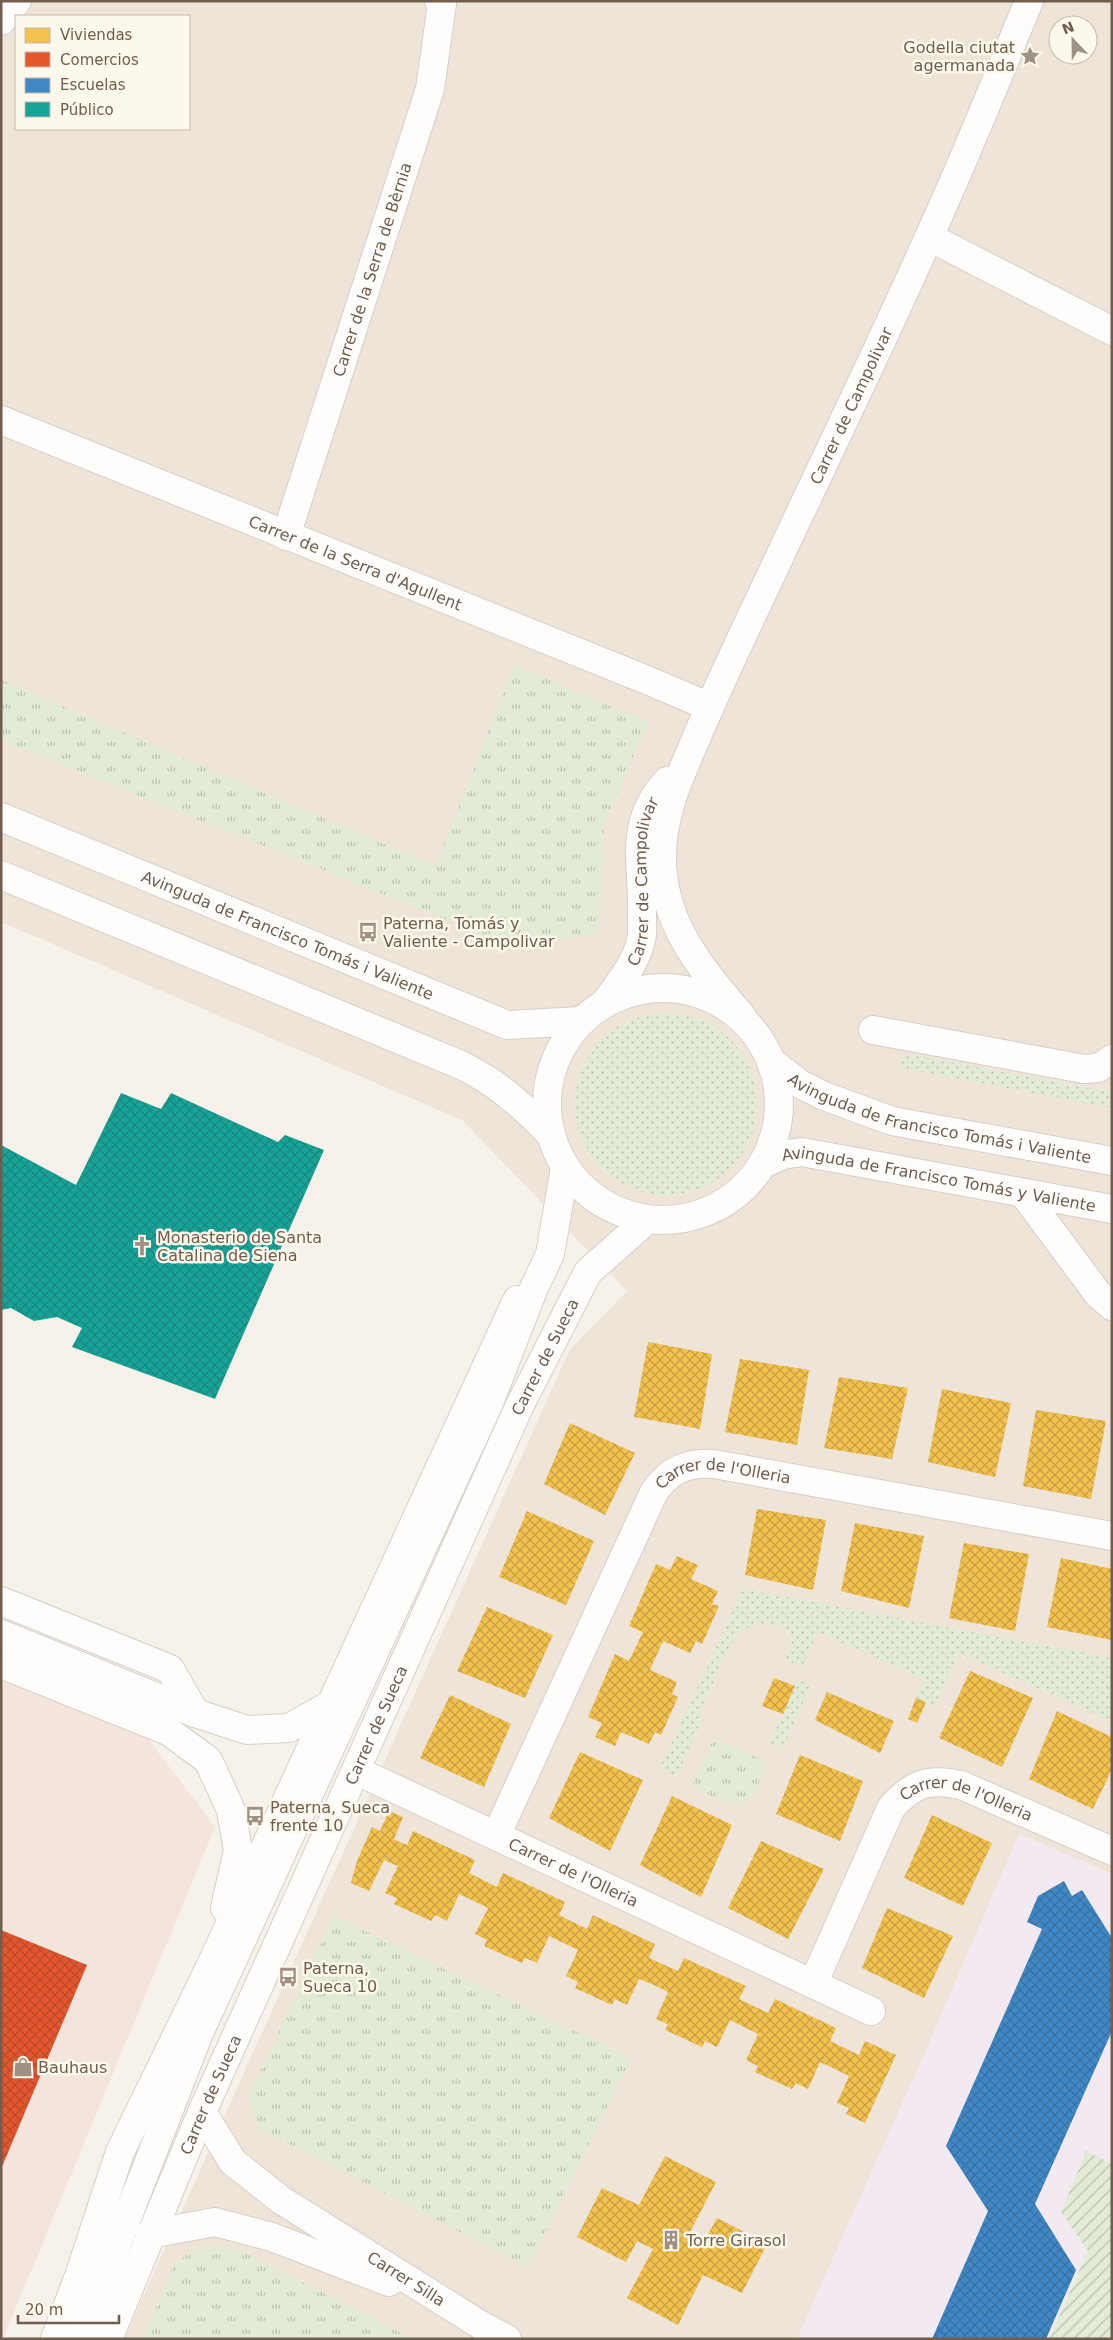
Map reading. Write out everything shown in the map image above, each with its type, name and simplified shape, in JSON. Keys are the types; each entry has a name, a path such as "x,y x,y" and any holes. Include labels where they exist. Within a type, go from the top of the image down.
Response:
{"street":[{"path":"1,21 17,1"},
{"name":"Carrer de la Serra de Bèrnia","path":"286,536 430,89 442,4 439,1"},
{"name":"Carrer de Campolivar","path":"773,1063 760,1039 700,966 674,922 668,904 663,877 663,826 670,800 710,707 930,237 1029,1"},
{"path":"930,237 1112,331"},
{"name":"Carrer de la Serra d'Agullent","path":"1,420 710,707"},
{"name":"Carrer de Campolivar","path":"605,1003 628,971 642,939 643,902 639,852 642,823 653,798 686,762"},
{"name":"Avinguda de Francisco Tomás i Valiente","path":"1,817 507,1025 581,1021"},
{"path":"1,875 461,1065 483,1076 517,1100 549,1133"},
{"path":"743,1018 712,998 676,988 640,989 605,1003 581,1021 558,1054 546,1092 549,1133 564,1168 586,1193 615,1211 646,1220 682,1219 716,1208 746,1187 765,1163 778,1128 780,1095 773,1063"},
{"path":"873,1030 1084,1069 1098,1068 1112,1059"},
{"name":"Avinguda de Francisco Tomás i Valiente","path":"773,1063 800,1084 824,1096 892,1121 1112,1161"},
{"name":"Avinguda de Francisco Tomás y Valiente","path":"765,1163 783,1155 802,1152 1112,1209"},
{"name":"Carrer de Sueca","path":"80,2339 199,2033 489,1404 534,1288 550,1254 564,1168"},
{"path":"1024,1193 1098,1294 1112,1306"},
{"name":"Carrer de Sueca","path":"108,2339 202,2112 520,1407 588,1272 646,1220"},
{"name":"Carrer de Sueca","path":"55,2339 79,2276 120,2152 212,1962 519,1296 534,1288"},
{"name":"Carrer de l'Olleria","path":"496,1836 654,1492 663,1479 678,1468 697,1463 714,1464 1112,1536"},
{"path":"1,1601 170,1669 195,1713"},
{"path":"1,1634 195,1713 247,1730 289,1728 330,1705"},
{"name":"Carrer de Sueca","path":"1,1664 168,1731 208,1760 231,1810 238,1850 212,1962"},
{"name":"Carrer de l'Olleria","path":"357,1771 871,2011"},
{"name":"Carrer de l'Olleria","path":"814,1984 891,1808 904,1793 922,1784 944,1782 961,1785 1112,1851"},
{"name":"Carrer Silla","path":"202,2112 233,2162 274,2195 446,2304"},
{"name":"Carrer Silla","path":"150,2234 215,2222 272,2237 446,2304"},
{"path":"446,2304 507,2339"}],"shaded area":[{"path":"1,1 1112,1 1112,2339 124,2339 570,1349 627,1291 462,1120 1,922"},
{"path":"1,1679 148,1739 215,1827 3,2339 1,2339"},
{"path":"1019,1834 1112,1874 1112,2339 797,2339 930,2041"}],"green space":[{"path":"514,665 648,722 604,825 598,933 514,947 1,740 1,680 436,866"},
{"path":"666,1013 684,1015 701,1020 716,1028 736,1046 750,1069 755,1086 757,1104 755,1122 750,1139 742,1154 724,1174 701,1188 684,1193 666,1195 648,1193 631,1188 616,1180 596,1162 582,1139 577,1122 575,1104 577,1086 582,1069 590,1054 608,1034 631,1020 648,1015"},
{"path":"912,1055 1104,1091 1112,1090 1112,1108 902,1068 901,1062 905,1056"},
{"path":"743,1589 1112,1658 1112,1721 958,1653 935,1706 916,1698 925,1679 818,1632 803,1667 784,1659 793,1640 789,1638 791,1631 764,1624 753,1625 737,1636 730,1645 698,1717 702,1719 677,1776 660,1768"},
{"path":"798,1679 811,1685 783,1748 770,1743"},
{"path":"714,1738 767,1762 755,1790 750,1798 744,1802 729,1803 692,1786"},
{"path":"334,1916 631,2058 528,2267 260,2129 248,2097"},
{"path":"1086,2151 1112,2164 1112,2339 1049,2339 1088,2251 1061,2212"},
{"path":"223,2246 238,2249 413,2339 143,2339 174,2264 190,2253 205,2247"}],"building: Viviendas":[{"path":"648,1342 712,1354 700,1429 634,1417"},
{"path":"740,1359 809,1370 797,1445 725,1432"},
{"path":"839,1377 908,1388 892,1459 824,1448"},
{"path":"942,1389 1011,1403 995,1477 928,1462"},
{"path":"1036,1410 1106,1421 1091,1499 1023,1486"},
{"path":"570,1423 635,1453 605,1515 544,1484"},
{"path":"757,1509 826,1520 813,1590 745,1575"},
{"path":"527,1511 594,1541 566,1605 499,1577"},
{"path":"855,1523 924,1536 909,1608 841,1591"},
{"path":"964,1543 1029,1554 1015,1631 949,1618"},
{"path":"677,1556 698,1565 691,1579 718,1591 712,1604 719,1606 702,1644 696,1641 690,1653 663,1641 650,1670 677,1682 672,1694 678,1697 661,1735 655,1732 649,1744 621,1732 615,1746 595,1737 602,1723 588,1717 615,1654 629,1661 643,1632 629,1626 656,1564 670,1570"},
{"path":"1061,1558 1112,1569 1112,1640 1047,1627"},
{"path":"487,1607 553,1635 525,1698 457,1671"},
{"path":"970,1671 1033,1698 1002,1767 939,1738"},
{"path":"774,1678 795,1686 783,1714 762,1706"},
{"path":"827,1692 894,1721 880,1753 815,1720"},
{"path":"450,1695 511,1724 484,1787 420,1758"},
{"path":"916,1698 926,1702 917,1723 908,1719"},
{"path":"1057,1711 1112,1737 1112,1769 1093,1809 1029,1779"},
{"path":"580,1752 643,1780 610,1851 549,1818"},
{"path":"800,1755 863,1781 840,1841 776,1814"},
{"path":"672,1796 732,1825 701,1897 640,1865"},
{"path":"389,1811 403,1817 394,1839 400,1842 407,1845 413,1831 475,1860 469,1873 497,1887 503,1873 565,1902 559,1915 587,1929 593,1915 655,1944 649,1958 678,1971 684,1958 746,1986 739,1999 768,2013 775,1999 836,2028 830,2041 859,2055 865,2041 896,2055 865,2123 846,2114 849,2108 837,2103 849,2076 835,2069 820,2062 808,2089 796,2083 792,2089 755,2072 758,2066 746,2060 758,2034 730,2020 717,2047 705,2041 702,2047 665,2030 668,2024 656,2019 668,1992 654,1985 639,1979 627,2005 615,1999 612,2005 575,1988 578,1982 566,1976 578,1950 549,1936 537,1963 525,1958 522,1963 484,1946 487,1940 475,1934 488,1908 459,1894 447,1921 435,1915 431,1921 394,1904 397,1898 385,1893 398,1866 384,1860 369,1891 351,1883 357,1861 372,1827 380,1831"},
{"path":"932,1815 992,1843 963,1906 904,1878"},
{"path":"761,1841 824,1869 788,1939 728,1908"},
{"path":"887,1908 953,1936 924,1998 862,1968"},
{"name":"Torre Girasol","path":"665,2156 716,2182 690,2232 705,2240 717,2218 767,2244 742,2293 703,2275 678,2325 627,2298 653,2249 637,2241 626,2262 577,2237 602,2188 639,2205"}],"building: Comercios":[{"name":"Bauhaus","path":"1,1930 87,1965 1,2169"}],"building: Escuelas":[{"path":"1064,1881 1072,1896 1082,1890 1112,1938 1112,2031 1035,2204 1076,2270 1046,2339 932,2339 988,2211 946,2146 1042,1929 1027,1922 1038,1896"}],"building: Público":[{"name":"Monasterio de Santa Catalina de Siena","path":"121,1093 161,1109 171,1093 278,1142 285,1135 324,1150 215,1399 72,1347 82,1328 57,1317 34,1321 11,1308 1,1310 1,1145 76,1185"}],"place":[{"name":"Godella ciutat agermanada","path":"1030,56"},
{"name":"Paterna, Tomás y Valiente - Campolivar","path":"368,932"},
{"name":"Monasterio de Santa Catalina de Siena","path":"142,1246"},
{"name":"Paterna, Sueca frente 10","path":"255,1816"},
{"name":"Paterna, Sueca 10","path":"288,1977"},
{"name":"Bauhaus","path":"23,2067"},
{"name":"Torre Girasol","path":"671,2240"}]}
